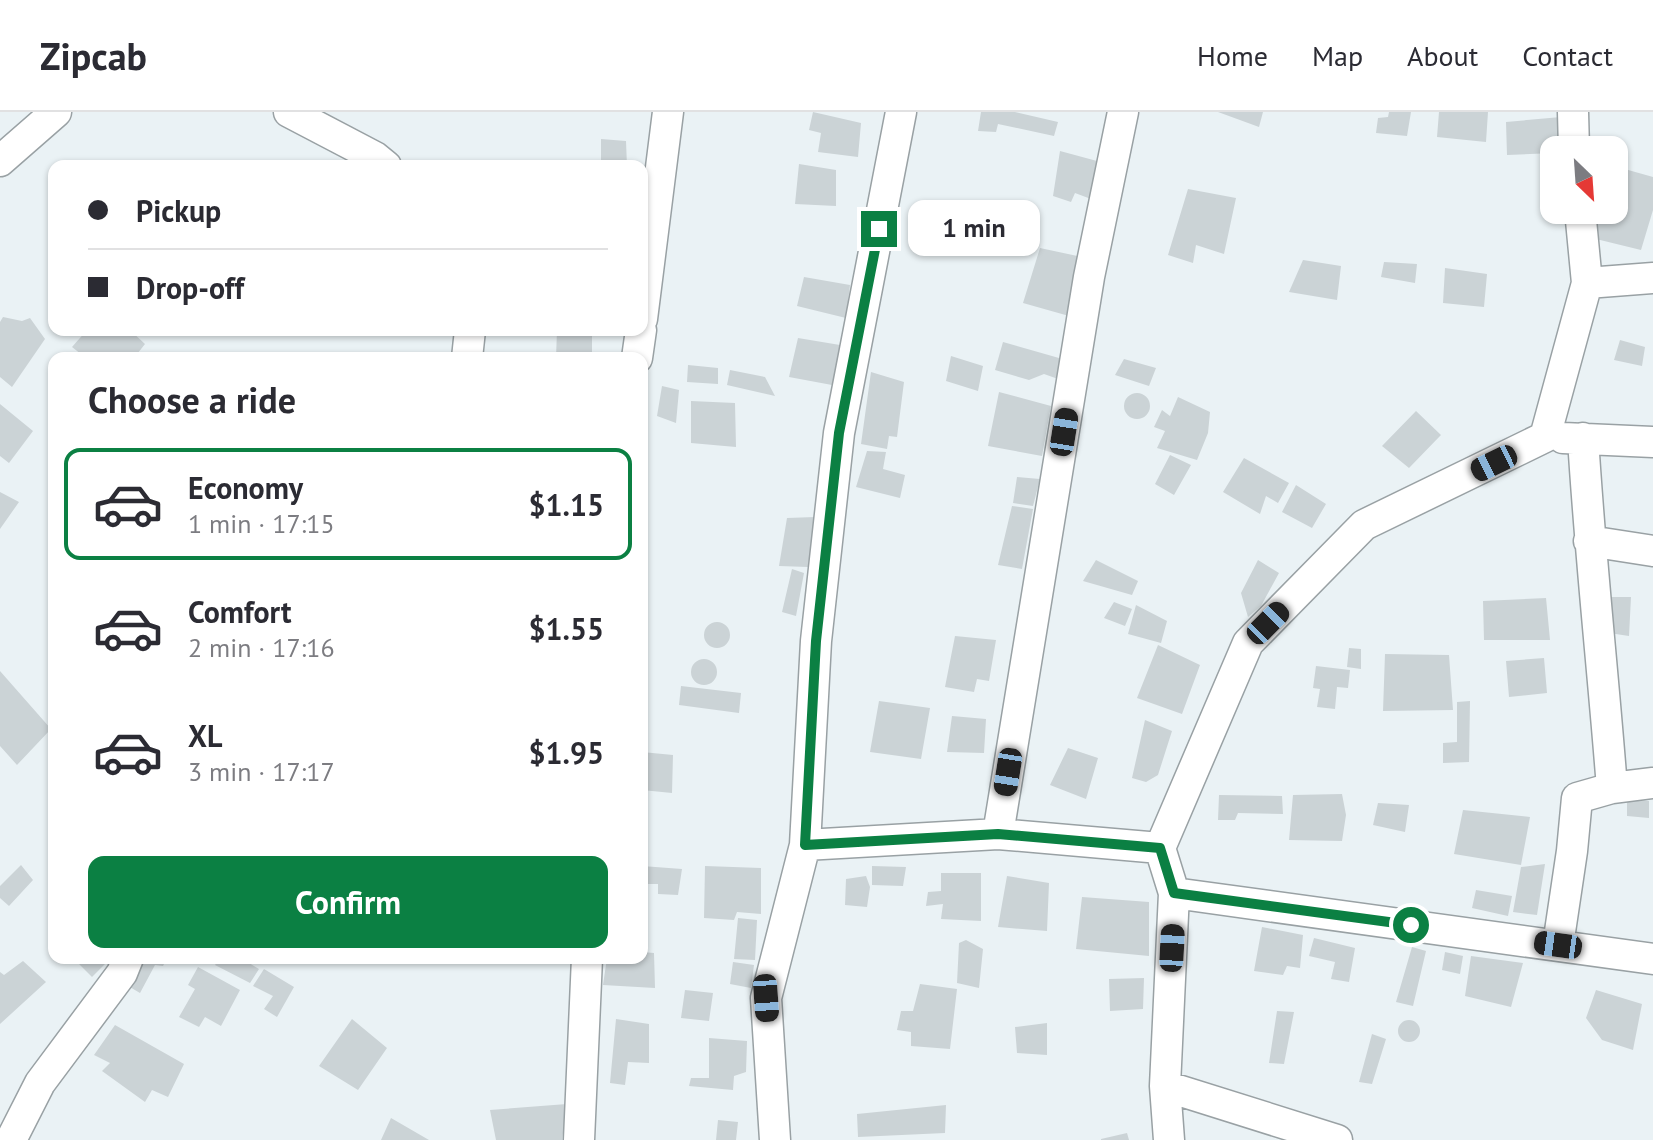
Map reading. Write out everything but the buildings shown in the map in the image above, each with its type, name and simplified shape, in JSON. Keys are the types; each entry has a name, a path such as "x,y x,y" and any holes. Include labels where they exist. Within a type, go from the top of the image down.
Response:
{"street":[{"path":"0,161 56,112"},
{"path":"289,112 379,160"},
{"path":"648,271 668,112"},
{"path":"775,1140 766,998 805,845 816,641 839,433 901,112"},
{"path":"998,834 1089,277 1123,112"},
{"path":"1573,112 1574,136"},
{"path":"1545,437 1587,283 1581,224"},
{"path":"1587,283 1653,278"},
{"path":"1169,1140 1165,1086 1174,893 1160,848 1248,643 1364,525 1545,437 1653,442"},
{"path":"1583,438 1589,541 1601,642 1612,788"},
{"path":"1589,541 1653,551"},
{"path":"1558,945 1577,798 1612,788 1653,783"},
{"path":"805,845 998,834 1160,848"},
{"path":"1174,893 1653,959"},
{"path":"11,1140 40,1083 126,964"},
{"path":"579,1140 587,964"},
{"path":"1165,1086 1337,1140"}],"route":[{"path":"879,229 839,433 816,641 805,845 998,834 1160,848 1174,893 1411,925"}]}
